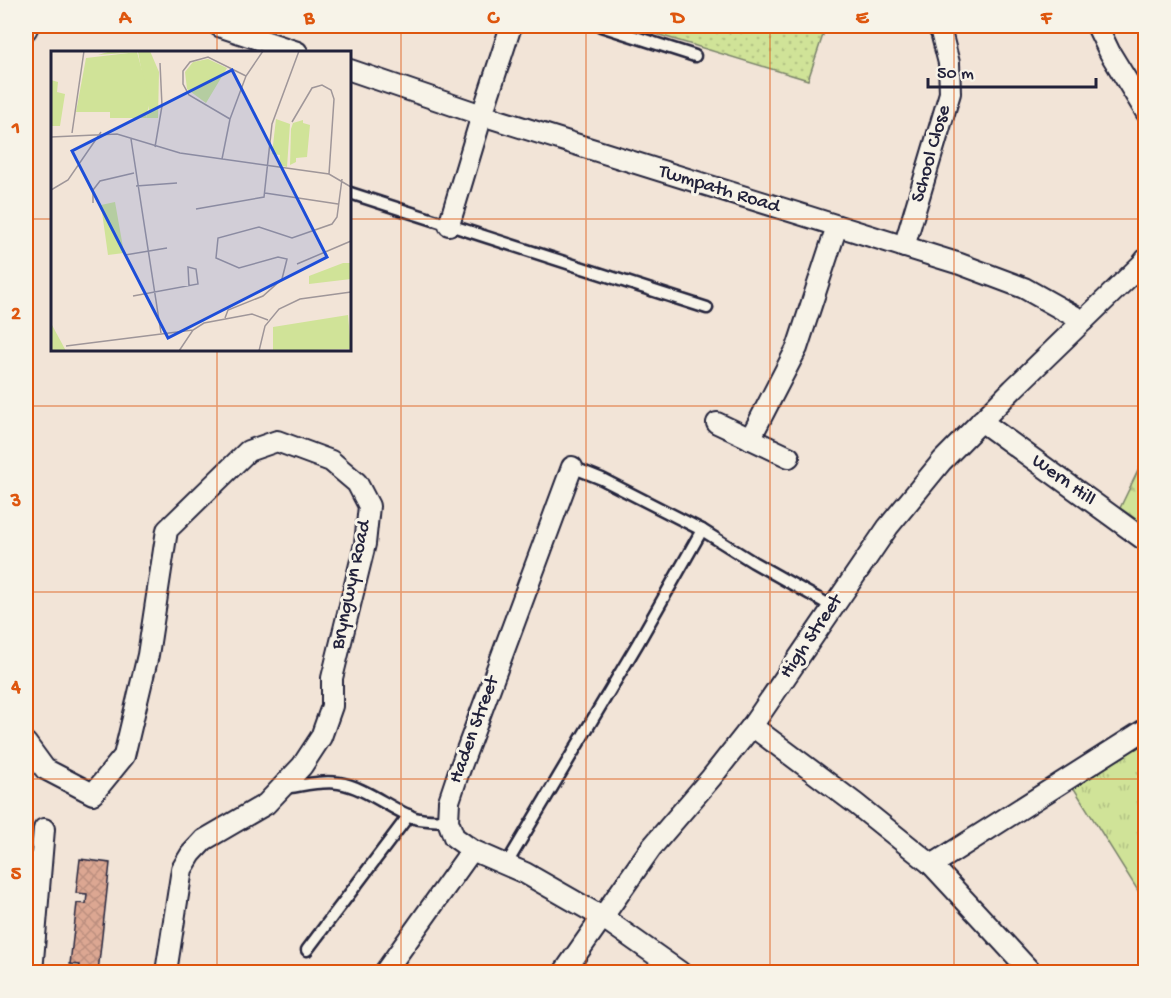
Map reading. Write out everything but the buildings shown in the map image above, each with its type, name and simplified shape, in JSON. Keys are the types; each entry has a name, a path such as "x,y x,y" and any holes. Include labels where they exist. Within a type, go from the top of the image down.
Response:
{"street":[{"path":"26,30 28,26"},
{"path":"219,26 271,40 295,51"},
{"path":"449,225 512,26"},
{"name":"School Close","path":"904,247 950,93 949,63 942,32 938,26"},
{"path":"1096,26 1146,112"},
{"name":"Twmpath Road","path":"351,70 482,115 960,264 1024,288 1083,321"},
{"path":"750,439 797,348 837,226"},
{"name":"High Street","path":"564,972 651,848 752,726 895,519 942,461 1146,260"},
{"name":"Wern Hill","path":"981,421 1146,541"},
{"path":"717,423 789,457"},
{"name":"Bryngwyn Road","path":"26,743 45,769 93,794 124,756 148,655 166,530 248,451 277,441 331,461 357,483 369,506 365,544 332,678 332,706 321,737 302,766 266,804 204,840 190,854 182,869 166,972"},
{"name":"Haden Street","path":"448,821 449,801 458,774 572,467"},
{"path":"752,726 856,804 932,865 1031,972"},
{"path":"932,865 1146,729"},
{"path":"448,821 454,837 472,850 525,873 602,917 680,972"},
{"path":"32,972 44,829"},
{"path":"385,972 472,850"}],"lane":[{"path":"601,26 695,56"},
{"path":"351,194 707,308"},
{"path":"572,467 602,479 702,530 833,607"},
{"path":"506,865 638,643 702,530"},
{"path":"282,788 316,783 339,783 418,819 448,821"},
{"path":"307,950 409,815"}],"green space":[{"path":"630,26 826,26 808,80"},
{"path":"1145,456 1145,525 1120,508"},
{"path":"1145,742 1145,902 1073,787"}]}
